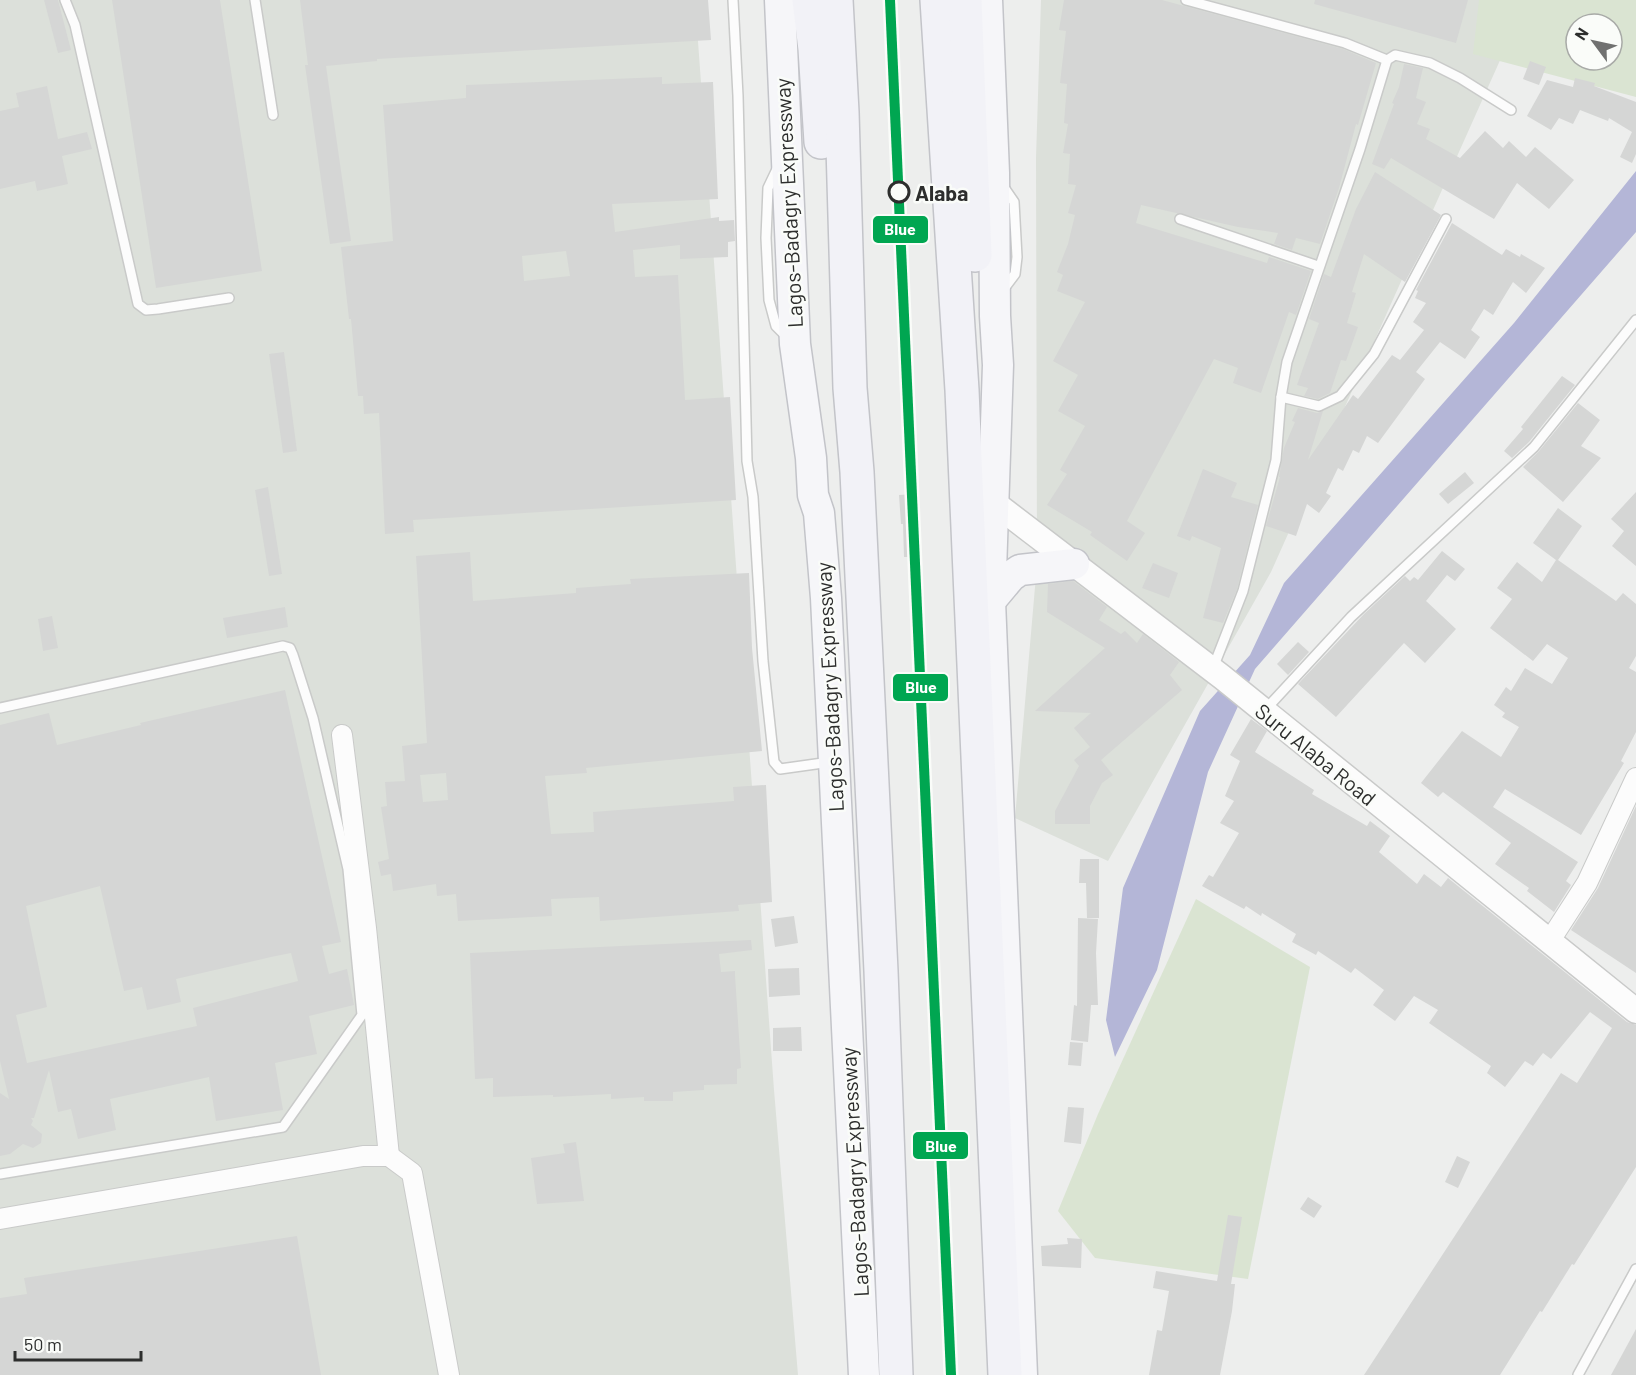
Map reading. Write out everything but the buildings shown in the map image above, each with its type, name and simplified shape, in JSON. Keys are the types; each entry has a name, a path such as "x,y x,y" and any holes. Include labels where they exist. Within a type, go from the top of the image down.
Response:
{"highway":[{"path":"809,0 815,49 832,312 850,388"},
{"name":"Lagos-Badagry Expressway","path":"836,0 850,388 857,472 881,970 896,1375"},
{"path":"937,0 962,390 1005,1375"},
{"path":"962,390 977,308 965,0"}],"main road":[{"name":"Lagos-Badagry Expressway","path":"780,0 795,344 811,458 813,495 819,513 826,598 864,1375"},
{"path":"987,0 998,365 990,601 1022,1375"},
{"path":"990,601 1011,576 1020,570 1074,564"}],"street":[{"name":"Suru Alaba Road","path":"993,502 1217,674 1636,1011"},
{"path":"342,735 366,928 388,1156"},
{"path":"1549,942 1587,883 1636,778"},
{"path":"0,1219 363,1156 388,1156 412,1173 449,1375"}],"lane":[{"path":"65,0 75,25 138,304 146,310 229,298"},
{"path":"255,0 273,115"},
{"path":"733,0 738,96 747,461 753,496 763,661 774,762 780,769 834,762"},
{"path":"1186,0 1345,43 1387,60"},
{"path":"1217,674 1243,591 1276,460 1281,397 1287,362 1360,149 1387,60 1395,55 1430,63 1460,78 1511,110"},
{"path":"1180,219 1318,266"},
{"path":"1281,397 1319,406 1340,396 1374,354 1446,219"},
{"path":"1256,706 1533,447 1636,320"},
{"path":"0,708 283,646 290,648 313,718 348,868 362,1015 283,1126 0,1174"},
{"path":"1578,1375 1636,1269"}],"shaded area":[{"path":"0,0 695,0 774,1090 798,1375 0,1375"},
{"path":"1041,0 1527,0 1271,572 1108,861 1015,818 1037,564 1036,158"}],"green space":[{"path":"1479,0 1636,0 1636,97 1473,54"},
{"path":"1196,899 1310,967 1248,1279 1095,1258 1058,1211 1098,1114"}],"water":[{"path":"1636,171 1636,232 1255,669 1208,772 1157,970 1115,1057 1106,1020 1123,888 1200,711 1250,655 1284,583 1514,323"}],"transit line":[{"name":"Blue","path":"890,0 951,1375"}],"place":[{"name":"Alaba","path":"899,192"}]}
